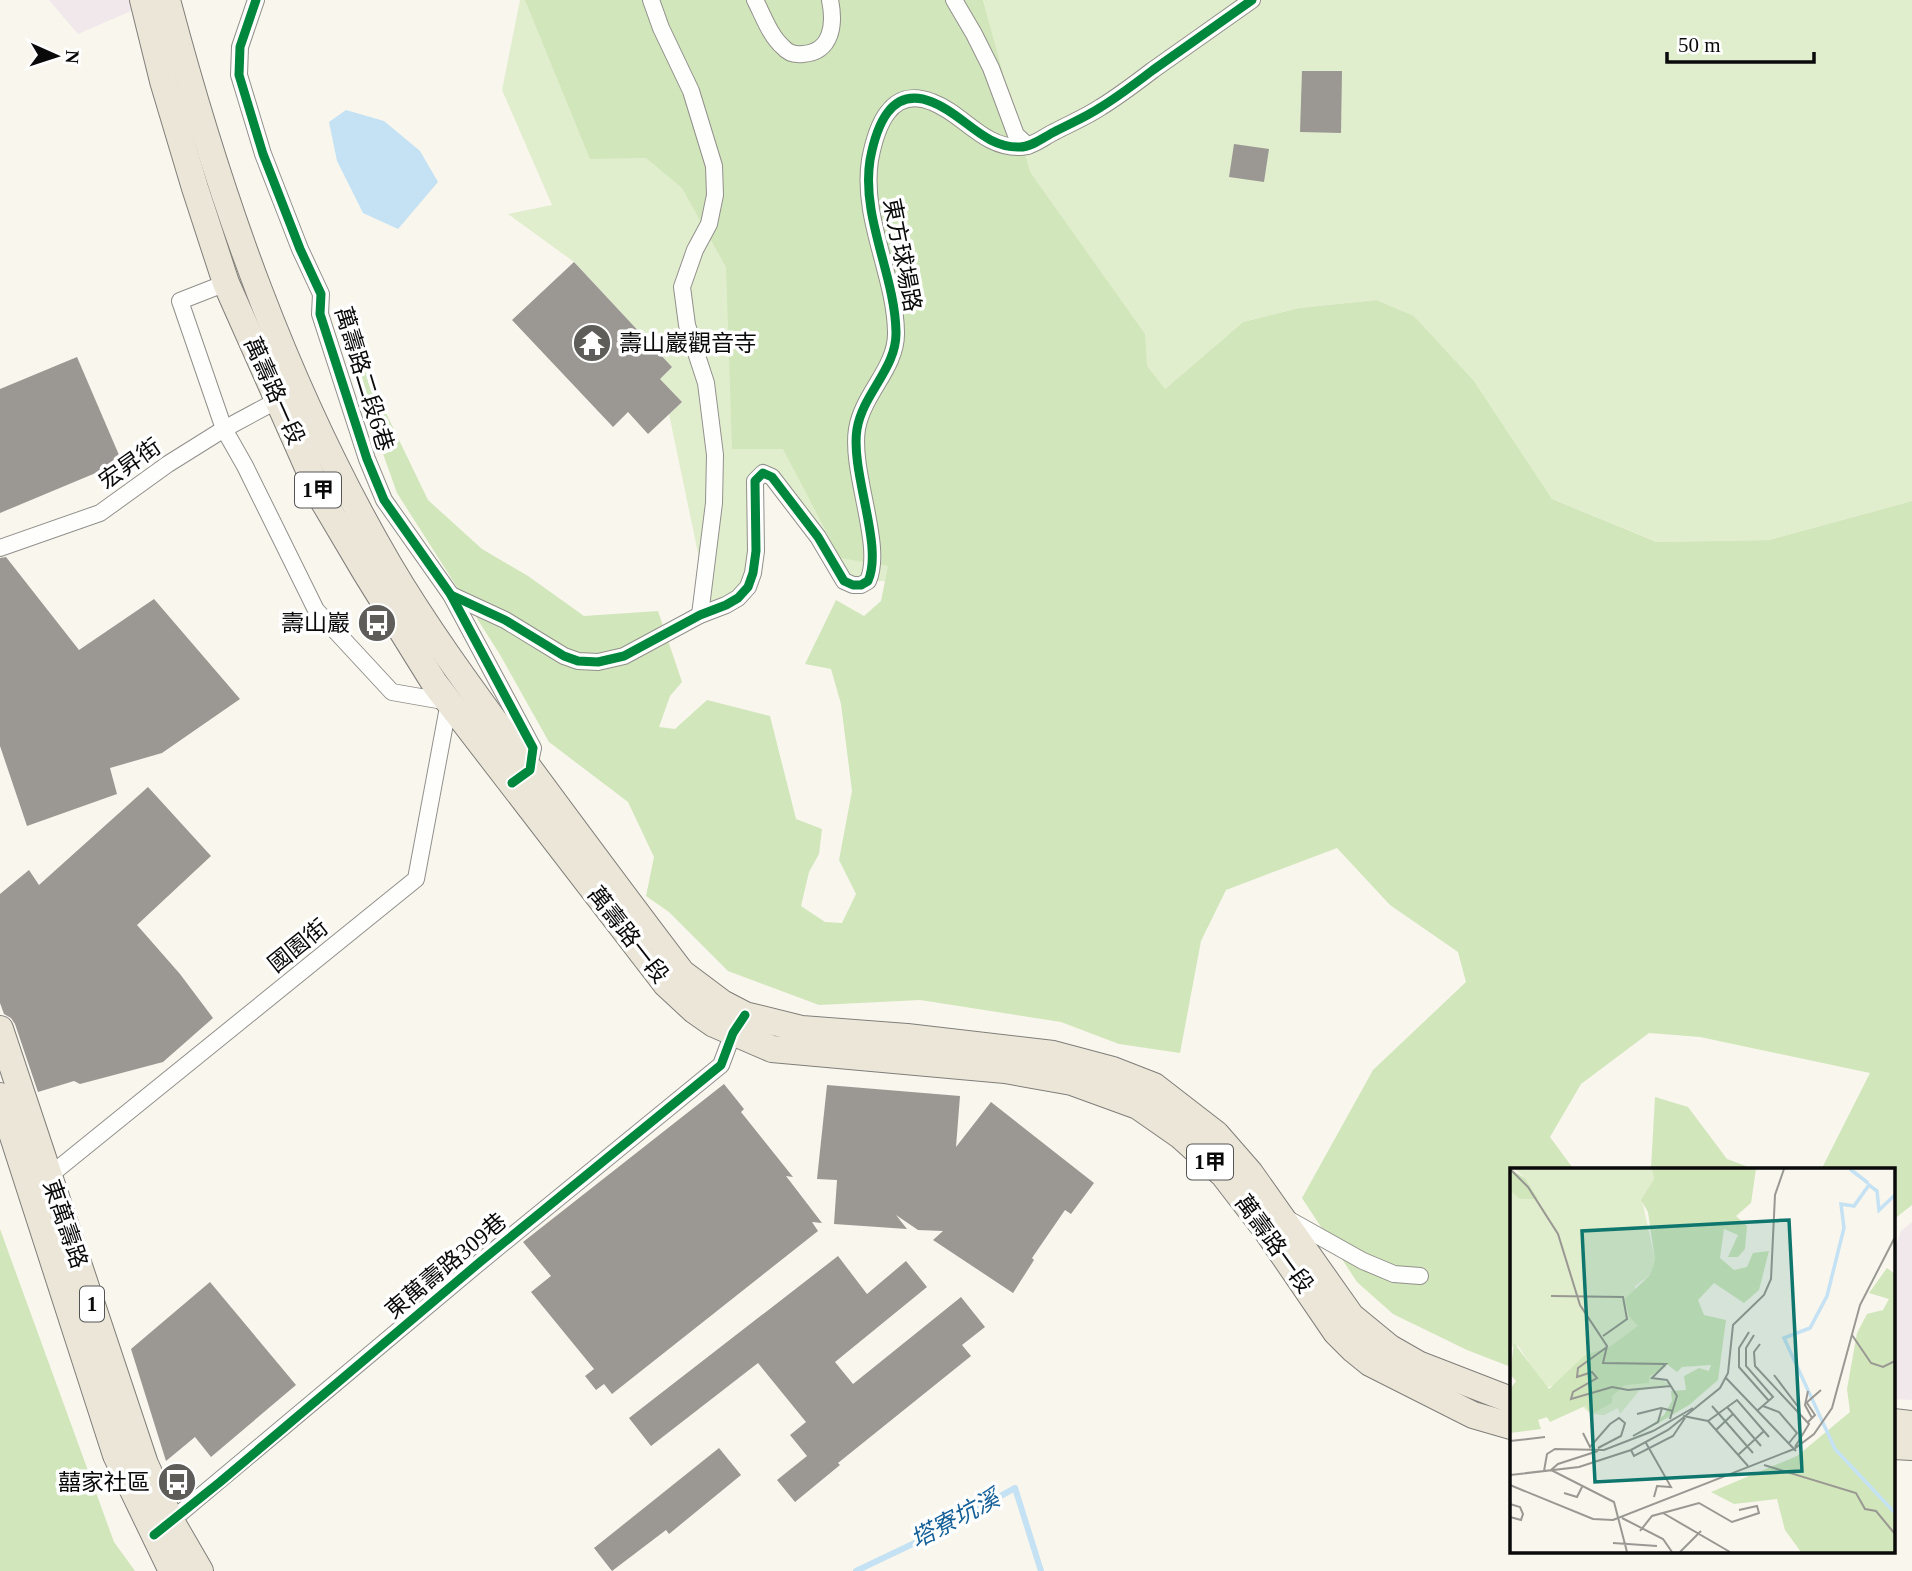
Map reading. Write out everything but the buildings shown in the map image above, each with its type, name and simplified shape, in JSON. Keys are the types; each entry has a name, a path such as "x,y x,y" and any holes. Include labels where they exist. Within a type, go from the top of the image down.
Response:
{"main road":[{"name":"萬壽路一段","path":"143,0 163,81 226,283 321,497 366,573 521,776 666,984 694,1010 739,1024 772,1049 1004,1070 1072,1082 1139,1107 1181,1136 1223,1174 1275,1224 1351,1315 1390,1348 1418,1364 1510,1400"},
{"name":"萬壽路一段","path":"167,0 188,79 253,278 345,485 458,694"},
{"name":"東萬壽路","path":"0,1029 145,1464 172,1571"},
{"name":"東萬壽路","path":"0,1096 116,1455 162,1528 200,1571"},
{"name":"萬壽路一段","path":"1275,1224 1336,1332 1370,1363 1473,1415 1510,1426"}],"street":[{"name":"萬壽路二段6巷","path":"256,0 240,47 239,75 263,154 300,249 321,294 320,314 367,459 384,500 451,595"},
{"path":"651,0 691,92 714,166 715,195 709,224 695,250 682,287 687,325 706,383 715,455 714,503 700,615"},
{"path":"755,0 781,46 797,54 815,52 823,47 831,35 830,0"},
{"path":"954,0 991,68 1016,135 1028,146 1101,108 1252,0"},
{"name":"東方球場路","path":"451,595 505,620 564,656 578,661 598,662 624,656 700,615 726,605 738,598 748,587 753,573 755,551 755,481 764,473 772,477 810,526 844,581 861,585 868,580 871,573 871,542 858,469 857,429 868,399 894,354 896,331 867,177 874,139 886,111 897,103 908,100 932,102 1000,145 1028,146"},
{"path":"226,283 180,301 224,429 316,610 393,692 458,694"},
{"name":"宏昇街","path":"0,548 100,513 168,464 278,400"},
{"path":"451,595 533,748 521,776"},
{"name":"國園街","path":"49,1176 416,879 458,694"},
{"name":"東萬壽路309巷","path":"162,1528 721,1065 739,1024"},
{"path":"1275,1224 1394,1274 1420,1276"}],"shaded area":[{"path":"49,0 129,0 131,11 78,34"},
{"path":"1912,1222 1912,1400 1895,1399 1895,1248 1901,1231"}],"green space":[{"path":"520,0 755,0 1020,138 983,0 1912,0 1912,501 1769,540 1658,542 1552,499 1472,380 1414,316 1375,300 1299,308 1243,322 1165,389 908,581 868,581 853,585 764,474 753,573 738,598 710,611 669,414 682,402 660,379 672,367 574,262 508,214 552,205 502,90"},
{"path":"525,0 983,0 1030,172 1145,334 1147,366 1165,389 1243,322 1299,308 1376,300 1414,316 1473,380 1552,499 1657,542 1769,540 1912,501 1912,1205 1895,1218 1895,1168 1822,1168 1870,1073 1700,1037 1649,1033 1581,1084 1550,1137 1572,1168 1510,1168 1510,1367 1467,1350 1393,1314 1357,1282 1302,1198 1373,1070 1466,982 1458,952 1390,905 1337,848 1226,890 1201,941 1180,1053 1119,1044 1061,1022 920,1000 819,1005 728,971 669,912 646,896 654,857 628,802 549,742 499,653 397,493 344,344 358,355 428,500 482,549 528,576 584,616 658,611 682,682 670,696 659,727 675,729 707,700 770,716 796,819 822,829 819,854 809,872 801,906 825,922 842,923 856,894 839,860 852,791 841,704 831,669 805,664 836,600 864,616 881,601 888,566 840,558 783,449 732,449 726,267 682,188 646,158 590,159"},
{"path":"1655,1097 1688,1107 1727,1159 1752,1168 1651,1168"},
{"path":"0,1229 114,1542 135,1571 0,1571"}],"water":[{"path":"346,110 384,121 420,151 438,182 398,229 363,213 337,161 329,122"}],"waterway":[{"name":"塔寮坑溪","path":"856,1571 921,1540 1015,1488 1041,1571"}],"cycle path":[{"path":"256,0 240,47 239,75 263,154 300,249 321,294 320,314 367,459 384,500 451,595 533,748 530,770 512,783"},
{"path":"451,595 505,620 564,656 578,661 598,662 624,656 700,615 726,605 738,598 748,587 756,551 755,481 763,473 772,477 818,537 844,581 853,585 868,581 872,566 872,549 858,466 857,429 860,416 891,357 896,332 868,182 870,160 881,123 896,104 905,99 918,98 943,107 995,142 1007,146 1029,145 1108,103 1252,0"},
{"path":"154,1535 480,1262 721,1065 733,1033 745,1015"}],"place":[{"name":"壽山巖觀音寺","path":"592,343"},
{"name":"壽山巖","path":"377,623"},
{"name":"囍家社區","path":"177,1482"}]}
